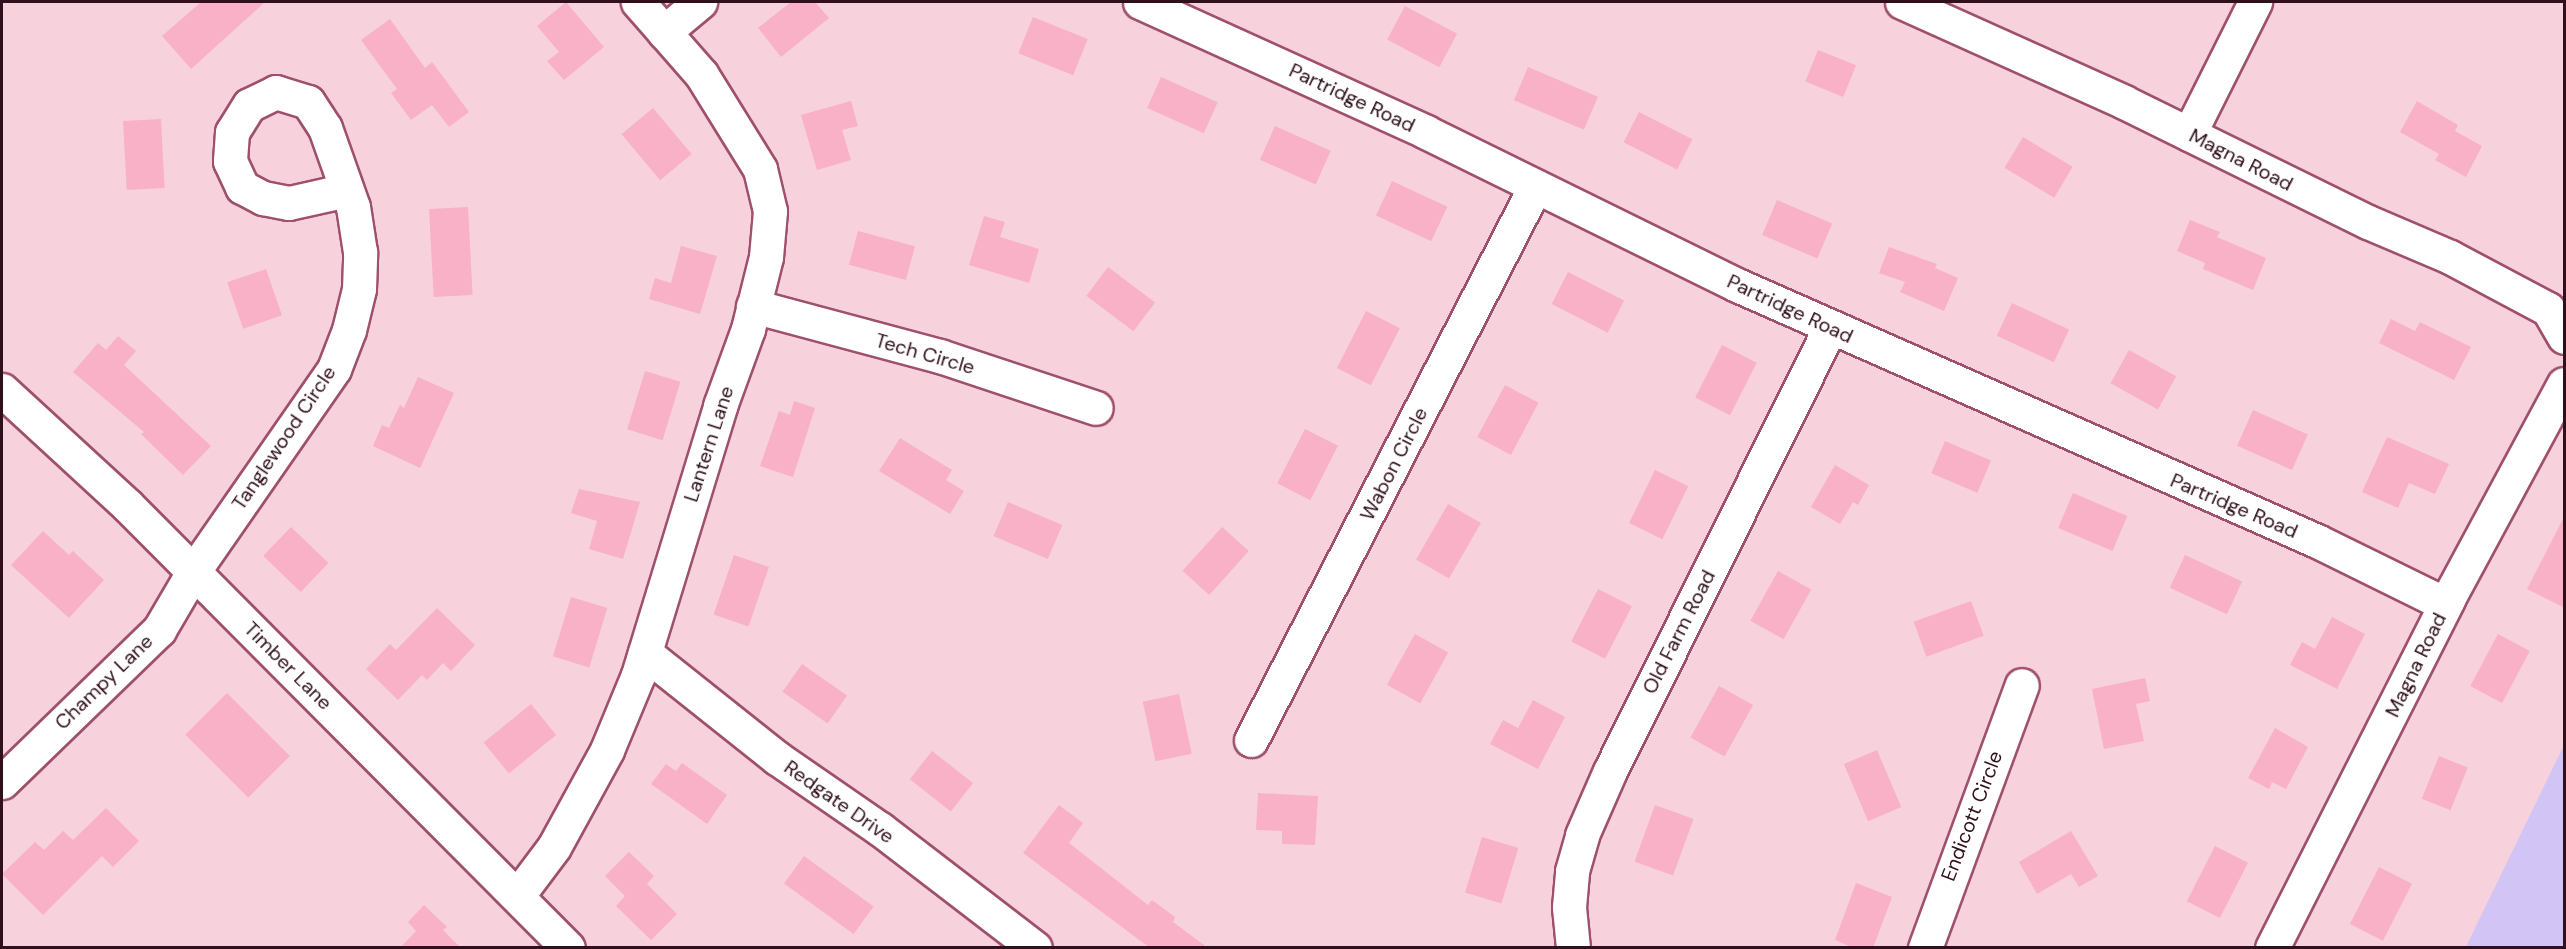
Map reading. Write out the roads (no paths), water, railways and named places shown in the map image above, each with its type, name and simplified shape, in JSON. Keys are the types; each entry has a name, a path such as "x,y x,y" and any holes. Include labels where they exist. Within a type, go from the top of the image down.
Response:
{"street":[{"name":"Lantern Lane","path":"518,895 555,847 607,750 645,653 766,258 770,211 760,169 701,74 638,2"},
{"path":"664,32 700,2"},
{"name":"Partridge Road","path":"1140,2 1426,132 1535,187 1830,328 2317,542 2445,604"},
{"name":"Magna Road","path":"1902,2 2189,134 2267,175 2522,293 2548,309 2565,336"},
{"path":"2189,134 2255,2"},
{"name":"Wabon Circle","path":"1251,740 1535,187"},
{"name":"Tanglewood Circle","path":"193,572 334,369 359,289 360,252 347,190"},
{"name":"Tech Circle","path":"753,306 940,356 1096,408"},
{"name":"Old Farm Road","path":"1573,948 1569,907 1572,871 1582,835 1610,771 1830,328"},
{"name":"Magna Road","path":"2272,948 2445,604 2565,384"},
{"name":"Timber Lane","path":"2,390 127,505 518,895 568,948"},
{"name":"Champy Lane","path":"2,782 159,630 193,572"},
{"name":"Redgate Drive","path":"645,653 777,758 880,829 1035,948"},
{"name":"Endicott Circle","path":"1925,948 2022,685"}]}
